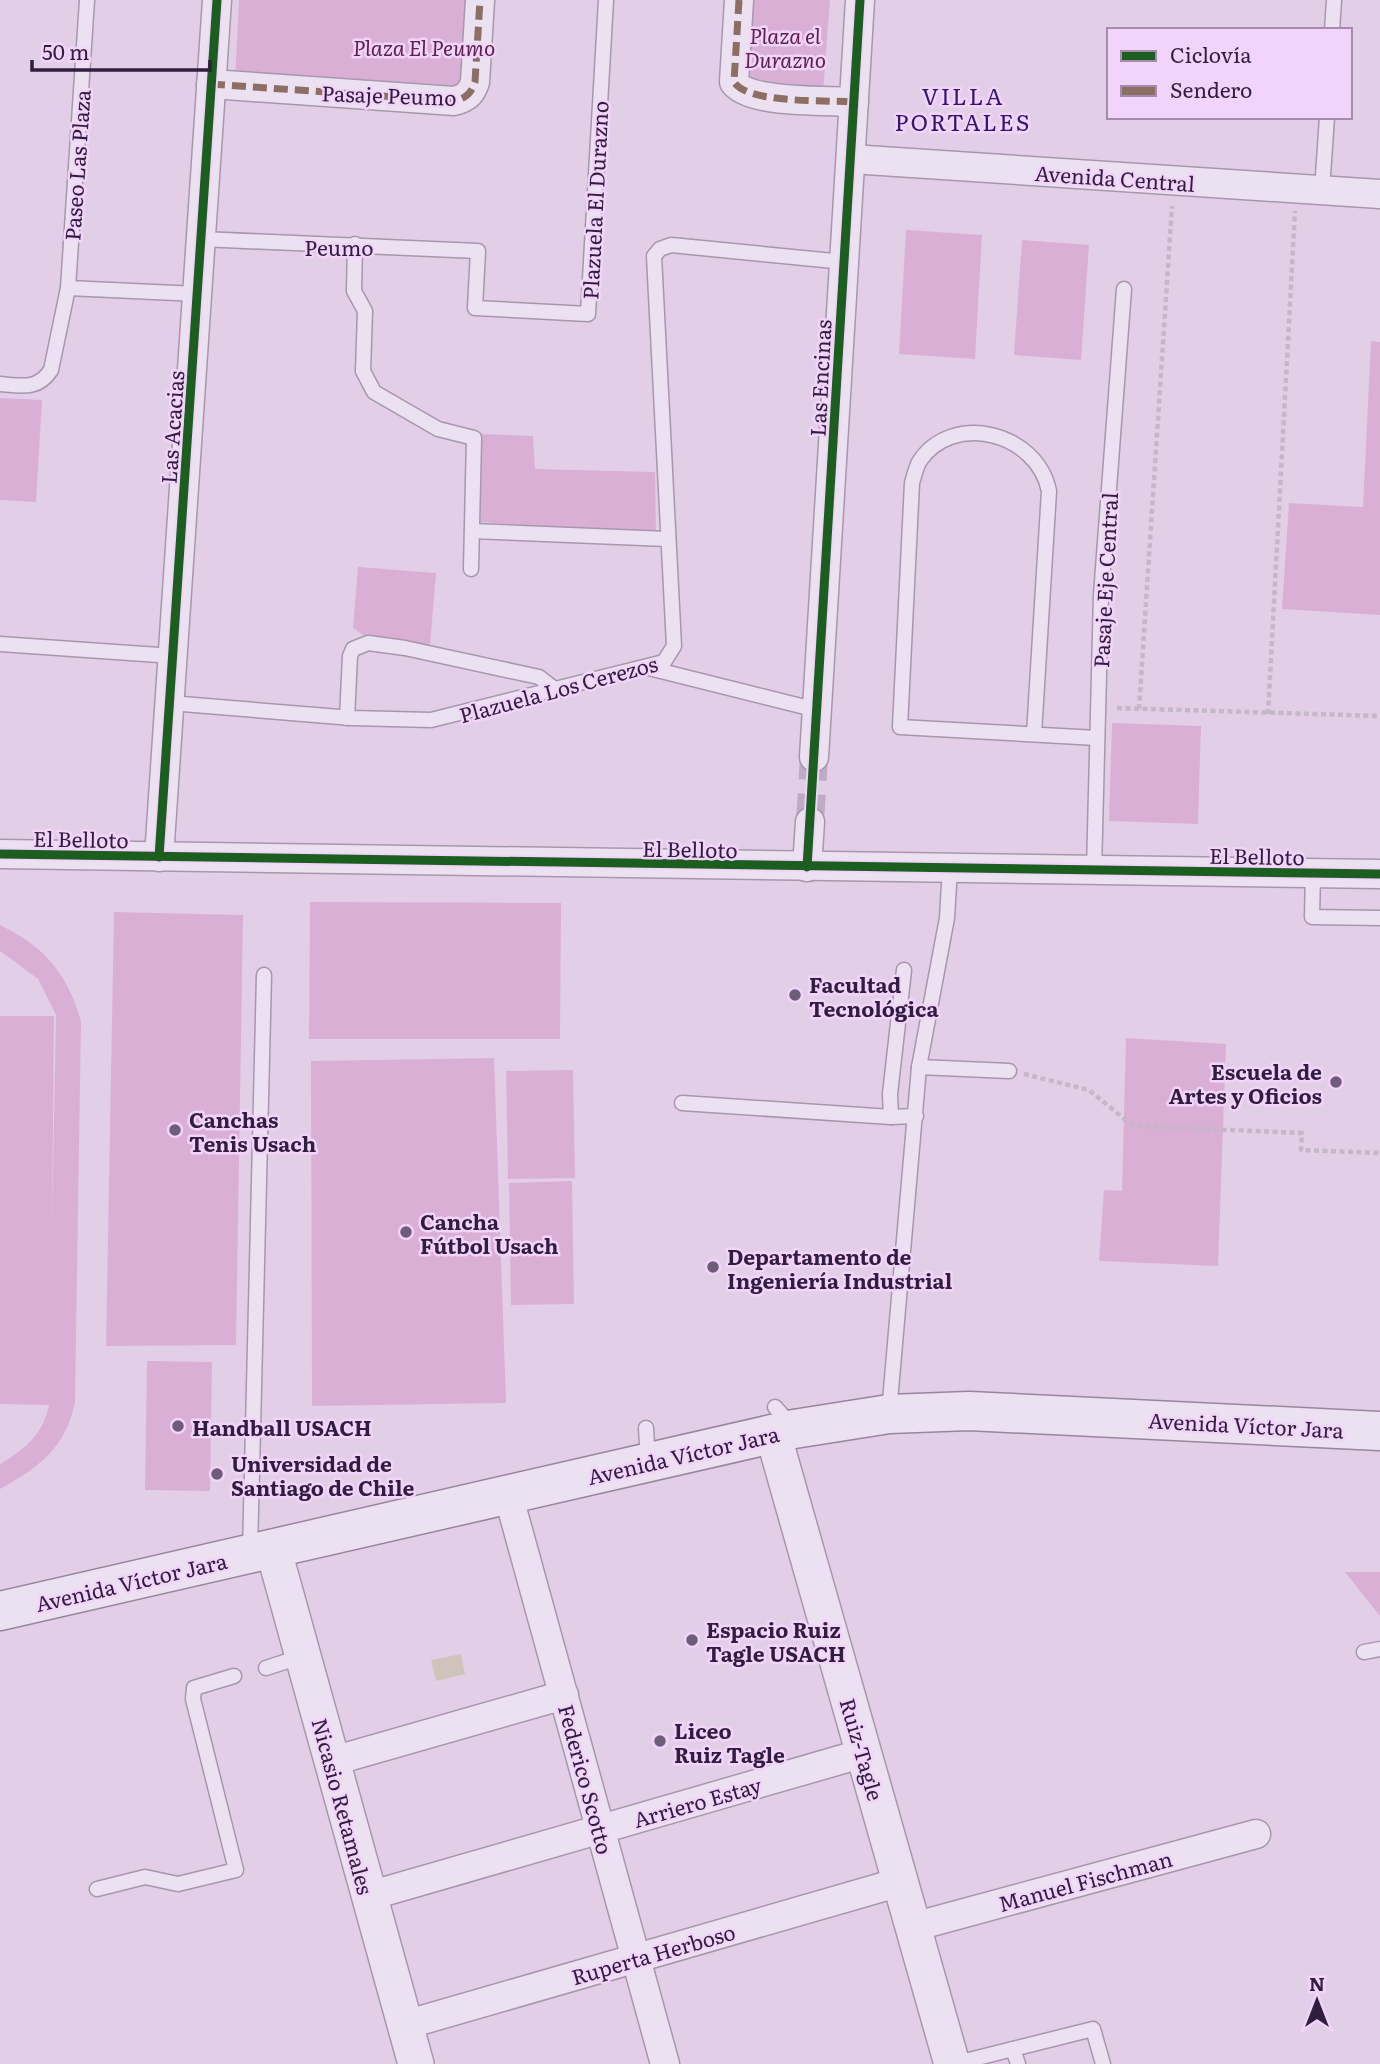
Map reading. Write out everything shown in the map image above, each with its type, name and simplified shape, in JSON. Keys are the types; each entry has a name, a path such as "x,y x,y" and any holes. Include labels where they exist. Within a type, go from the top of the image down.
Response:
{"main road":[{"name":"Avenida Víctor Jara","path":"0,1611 508,1494 647,1445 780,1423 889,1414 996,1412 1380,1431"}],"street":[{"name":"Las Acacias","path":"159,857 217,0"},
{"name":"Pasaje Peumo","path":"211,84 454,101 464,99 472,92 475,82 480,0"},
{"path":"739,0 734,82 737,86 755,96 854,102"},
{"name":"Las Encinas","path":"814,757 860,0"},
{"name":"Avenida Central","path":"850,159 1380,194"},
{"path":"807,867 810,822"},
{"name":"El Belloto","path":"0,854 1380,874"},
{"name":"Ruiz-Tagle","path":"780,1423 864,1753 953,2064"},
{"name":"Federico Scotto","path":"508,1494 665,2064"},
{"name":"Nicasio Retamales","path":"261,1551 303,1656 416,2064"},
{"path":"333,1761 564,1695"},
{"name":"Arriero Estay","path":"369,1896 864,1753"},
{"name":"Manuel Fischman","path":"913,1927 1256,1834"},
{"name":"Ruperta Herboso","path":"405,2025 900,1882"}],"lane":[{"name":"Paseo Las Plaza","path":"0,384 34,386 44,380 51,370 68,288 87,0"},
{"name":"Plazuela El Durazno","path":"478,251 475,308 588,314 606,0"},
{"path":"1332,28 1334,0"},
{"path":"1309,190 1327,119"},
{"name":"Peumo","path":"201,239 478,251"},
{"path":"355,244 354,291 365,311 363,371 367,383 374,392 438,429 474,438 471,569"},
{"name":"Plazuela Los Cerezos","path":"170,703 346,718 431,720 557,691 664,662 674,646 654,257 660,249 670,245 844,262"},
{"path":"68,288 197,294"},
{"name":"Pasaje Eje Central","path":"1094,871 1101,595 1124,289"},
{"path":"1034,734 1049,491 1046,478 1026,450 1008,439 976,433 953,438 933,448 919,463 912,483 900,727 1097,738"},
{"path":"472,531 667,539"},
{"path":"346,718 349,656 354,649 368,643 405,648 538,677 557,691"},
{"path":"0,644 173,656"},
{"path":"649,668 817,710"},
{"path":"889,1414 919,1067 947,918 950,868"},
{"path":"1313,874 1312,917 1380,918"},
{"path":"891,1117 890,1094 904,970"},
{"path":"261,1551 264,975"},
{"path":"919,1067 1009,1071"},
{"path":"682,1103 891,1117 916,1116"},
{"path":"1364,1652 1380,1649"},
{"path":"266,1668 303,1656"},
{"path":"97,1889 145,1877 178,1884 236,1870 193,1699 194,1688 234,1676"},
{"path":"953,2064 1093,2029 1103,2064"},
{"path":"1013,2049 1018,2064"}],"path":[{"path":"1139,709 1174,181"},
{"path":"1268,714 1309,190"},
{"path":"1098,708 1380,716"},
{"path":"1009,1071 1089,1090 1133,1126 1302,1133 1301,1150 1380,1153"}],"green space":[{"name":"Plaza El Peumo","path":"239,0 474,0 469,80 456,94 235,80"},
{"name":"Plaza el Durazno","path":"745,0 830,0 823,92 739,80"},
{"path":"906,230 982,235 975,359 899,354"},
{"path":"1022,240 1089,245 1081,360 1014,355"},
{"path":"1371,341 1380,342 1380,615 1282,609 1289,503 1363,507"},
{"path":"0,398 42,400 36,502 0,500"},
{"path":"482,434 533,436 535,469 655,472 656,534 480,522"},
{"path":"358,567 436,573 430,645 371,640 353,628"},
{"path":"1112,723 1201,726 1198,824 1109,821"},
{"path":"310,902 561,903 560,1039 309,1039"},
{"name":"Canchas Tenis Usach","path":"114,912 243,915 236,1345 106,1346"},
{"path":"0,925 29,942 52,963 69,989 81,1021 75,1402 71,1418 58,1444 27,1473 0,1489 0,1464 32,1440 42,1425 49,1405 0,1404 0,1016 54,1016 52,1227 56,1015 38,979 0,951"},
{"path":"1126,1038 1226,1044 1218,1266 1099,1261 1104,1190 1122,1191"},
{"name":"Cancha Fútbol Usach","path":"494,1058 506,1403 312,1406 311,1061"},
{"path":"573,1070 575,1178 508,1179 506,1071"},
{"path":"572,1181 574,1304 511,1305 509,1183"},
{"name":"Handball USACH","path":"147,1361 212,1362 210,1491 145,1490"},
{"path":"1345,1572 1380,1572 1380,1616"}],"shaded area":[{"path":"461,1654 465,1674 436,1681 431,1660"}],"tunnel":[{"path":"810,822 814,757"}],"marked path":[{"path":"211,84 458,100 470,92 475,82 480,0"},
{"path":"739,0 734,82 742,89 771,97 854,102"}],"cycle path":[{"path":"159,857 217,0"},
{"path":"807,867 860,0"},
{"path":"0,854 1380,874"}],"place":[{"name":"Facultad Tecnológica","path":"795,995"},
{"name":"Escuela de Artes y Oficios","path":"1336,1082"},
{"name":"Canchas Tenis Usach","path":"175,1130"},
{"name":"Cancha Fútbol Usach","path":"406,1232"},
{"name":"Departamento de Ingeniería Industrial","path":"713,1267"},
{"name":"Handball USACH","path":"178,1426"},
{"name":"Universidad de Santiago de Chile","path":"217,1474"},
{"name":"Espacio Ruiz Tagle USACH","path":"692,1640"},
{"name":"Liceo Ruiz Tagle","path":"660,1741"}],"district":[{"name":"VILLA PORTALES","path":"963,108"}]}
